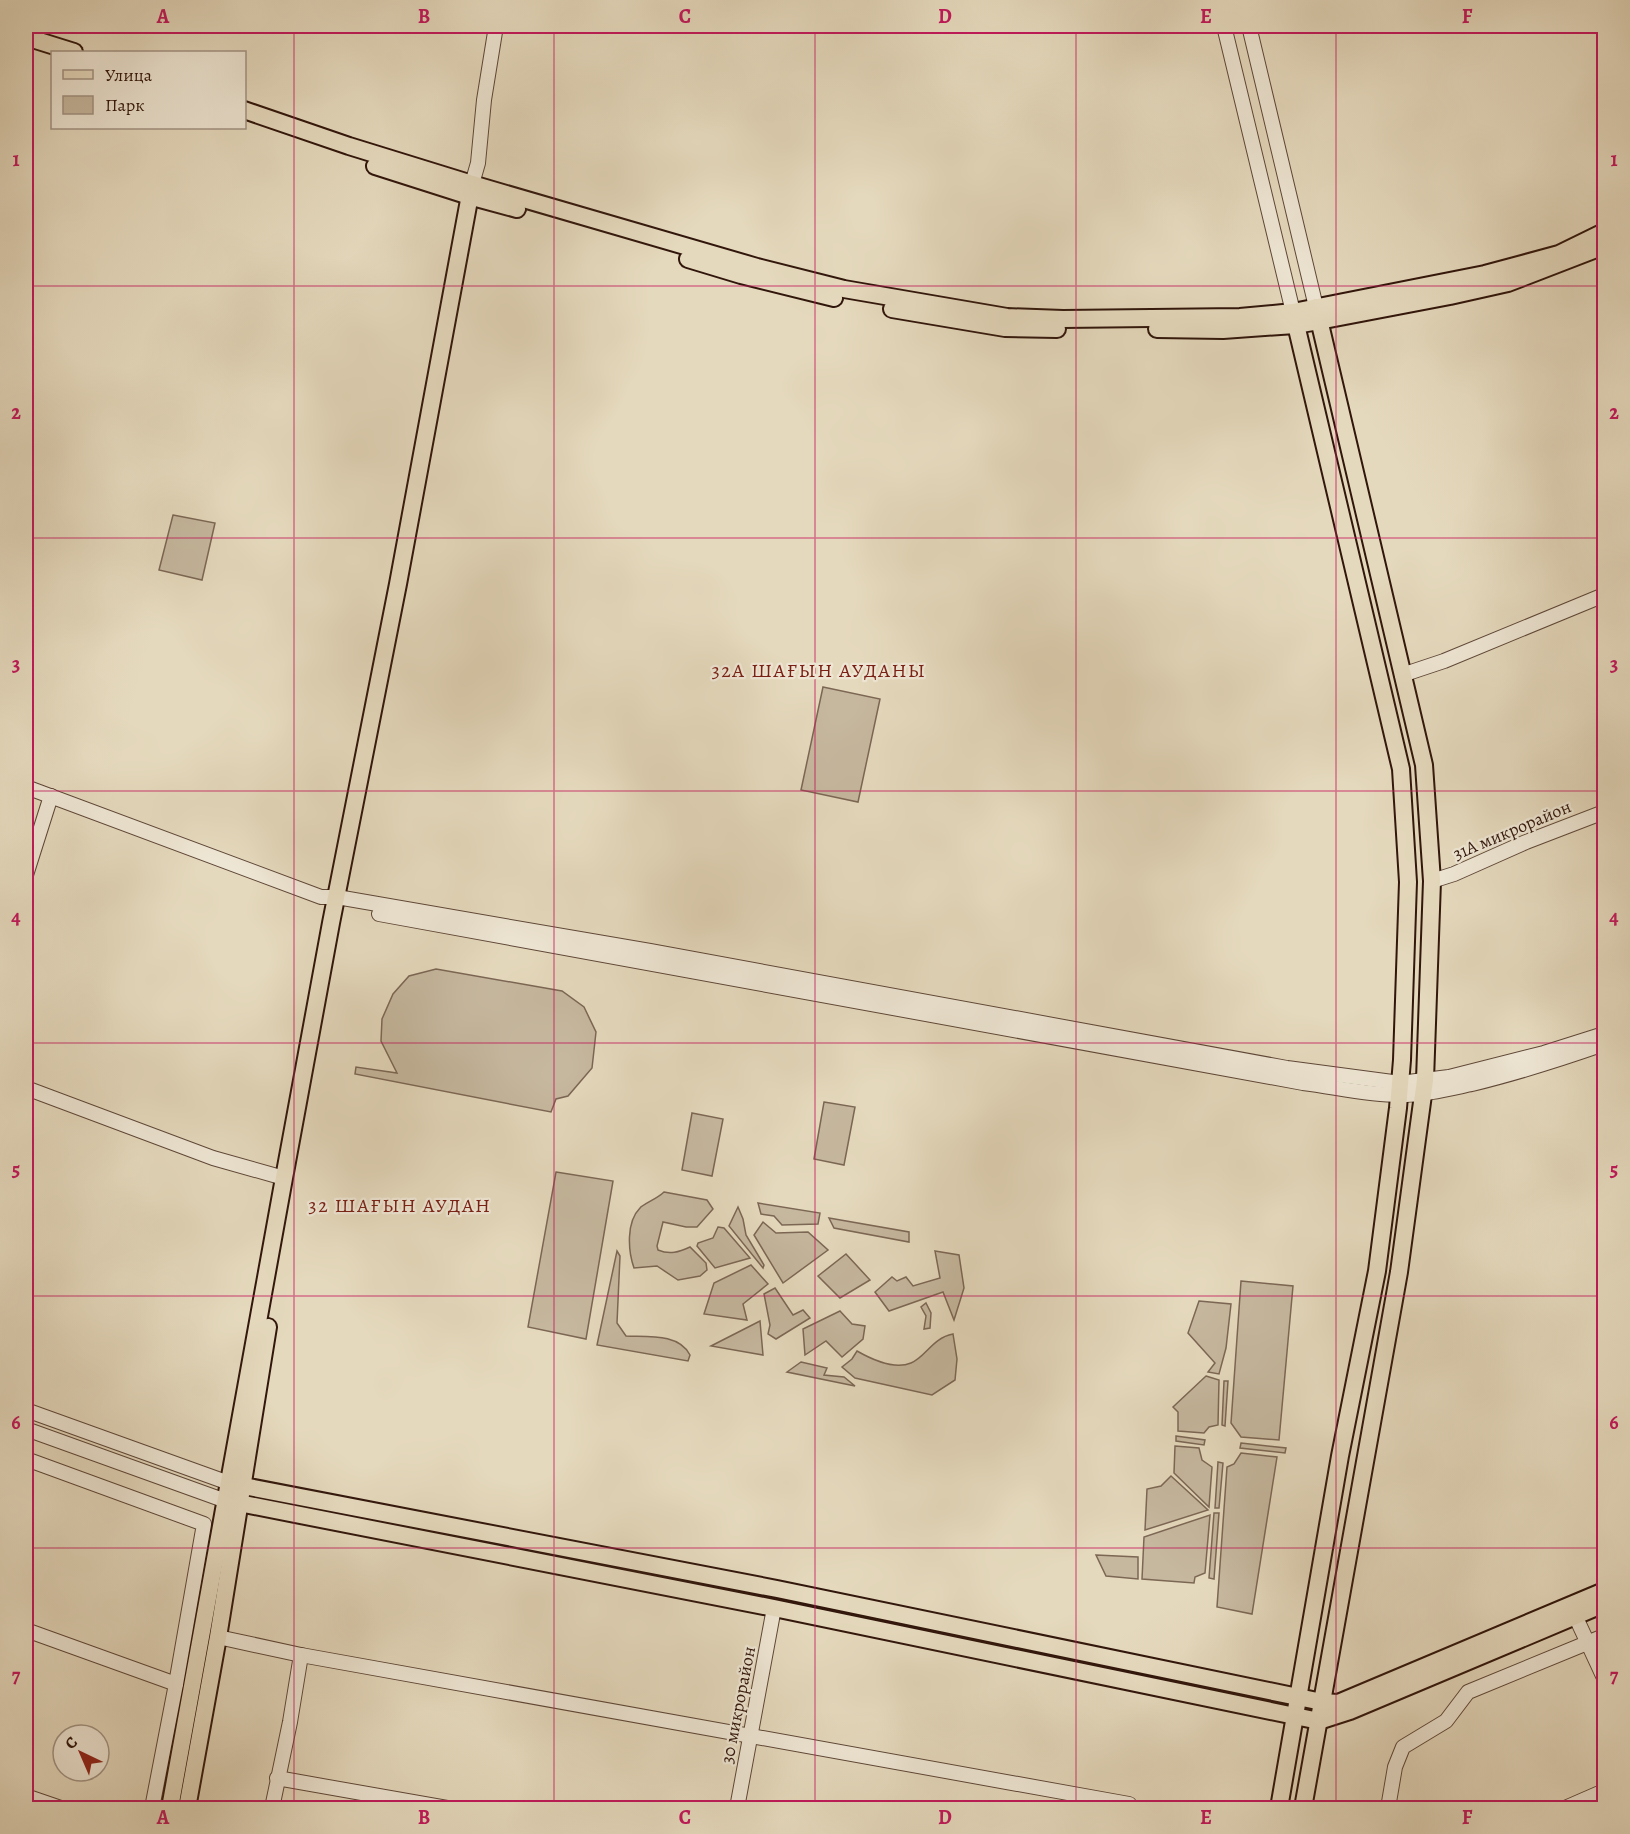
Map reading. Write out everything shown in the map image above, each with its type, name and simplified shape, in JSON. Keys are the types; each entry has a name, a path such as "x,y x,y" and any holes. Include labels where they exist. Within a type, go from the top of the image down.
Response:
{"main road":[{"path":"26,36 71,51"},
{"path":"26,48 51,57"},
{"path":"246,111 474,191"},
{"path":"246,123 741,275 794,289 954,321 1026,329 1222,330 1317,314 1450,296 1508,283 1605,246"},
{"path":"187,1809 218,1637 233,1503 284,1178 474,191"},
{"path":"1317,314 1560,254 1605,232"},
{"path":"1294,318 1401,769 1408,882 1400,1089 1377,1271 1340,1456 1280,1805 1303,1808 1399,1272 1424,1087 1432,881 1424,765 1317,314"},
{"path":"1408,882 1432,881"},
{"path":"236,1485 293,1176 336,901"},
{"path":"236,1485 777,1589 1322,1702 1338,1702 1347,1699 1572,1611 1605,1604"},
{"path":"170,1809 206,1563 233,1503"},
{"path":"233,1503 774,1608 1319,1721 1350,1711 1572,1611 1605,1591"}],"street":[{"path":"474,191 484,100 496,26"},
{"path":"1224,26 1294,318"},
{"path":"1249,26 1317,314"},
{"path":"1402,675 1444,661 1605,595"},
{"path":"26,787 336,901 651,951 1400,1089 1517,1073 1605,1044"},
{"path":"26,875 51,796"},
{"name":"31А микрорайон","path":"1432,881 1605,812"},
{"path":"1424,1087 1449,1077 1544,1053 1605,1034"},
{"path":"26,1088 213,1158 284,1178"},
{"path":"26,1410 236,1485"},
{"path":"26,1429 233,1503"},
{"path":"26,1459 204,1524 206,1563 176,1684 152,1809"},
{"name":"30 микрорайон","path":"737,1809 774,1608"},
{"path":"1572,1611 1605,1678"},
{"path":"26,1630 176,1684"},
{"path":"1389,1809 1395,1767 1403,1748 1446,1721 1468,1692 1605,1636"},
{"path":"218,1637 301,1655 1129,1804 1129,1809"},
{"path":"272,1809 301,1655"},
{"path":"277,1778 447,1809"},
{"path":"1565,1809 1605,1791"},
{"path":"26,1796 61,1809"}],"green space":[{"path":"173,515 215,523 202,580 159,570"},
{"path":"823,687 880,699 858,802 801,790"},
{"path":"436,969 562,991 584,1007 596,1032 592,1068 568,1096 556,1099 551,1112 355,1074 356,1067 397,1073 381,1041 382,1019 393,994 409,976"},
{"path":"824,1102 855,1107 844,1165 814,1159"},
{"path":"692,1113 723,1119 712,1176 682,1170"},
{"path":"556,1172 613,1181 586,1339 528,1327"},
{"path":"664,1192 707,1200 713,1209 697,1227 663,1222 657,1246 658,1250 670,1253 690,1247 706,1263 707,1270 700,1276 678,1280 657,1266 634,1268 630,1253 632,1221 642,1206"},
{"path":"758,1203 820,1213 818,1224 782,1225 774,1216 761,1214"},
{"path":"738,1207 746,1235 764,1265 763,1268 729,1226"},
{"path":"829,1218 909,1232 909,1242 834,1228"},
{"path":"763,1222 776,1233 808,1232 828,1250 783,1283 754,1235"},
{"path":"718,1227 724,1228 750,1258 715,1268 697,1246 698,1243 713,1238"},
{"path":"617,1251 620,1256 617,1323 626,1336 662,1338 678,1343 690,1355 688,1361 597,1345"},
{"path":"935,1251 959,1255 964,1288 954,1320 943,1292 889,1311 875,1292 892,1277 897,1281 906,1277 913,1286 940,1278"},
{"path":"846,1254 870,1280 840,1298 818,1276"},
{"path":"751,1265 768,1284 743,1304 747,1320 704,1314 714,1283"},
{"path":"1241,1281 1293,1286 1279,1440 1241,1437 1231,1423"},
{"path":"775,1288 793,1315 803,1310 810,1318 776,1339 768,1334 770,1325 764,1294"},
{"path":"1199,1301 1231,1304 1226,1348 1219,1374 1208,1372 1215,1363 1188,1333"},
{"path":"926,1303 931,1313 930,1328 924,1329 926,1316 921,1307"},
{"path":"840,1311 852,1324 865,1326 863,1339 842,1357 826,1341 805,1355 803,1329"},
{"path":"760,1321 763,1355 711,1346"},
{"path":"953,1334 957,1359 955,1380 932,1395 855,1378 842,1367 852,1359 857,1351 890,1364 911,1363 934,1343"},
{"path":"801,1362 827,1368 824,1375 844,1377 855,1386 787,1372"},
{"path":"1206,1376 1219,1380 1218,1425 1209,1427 1204,1433 1178,1431 1178,1412 1173,1407"},
{"path":"1224,1381 1228,1381 1225,1426 1222,1425"},
{"path":"1176,1436 1205,1440 1204,1445 1176,1441"},
{"path":"1241,1443 1286,1448 1285,1453 1240,1448"},
{"path":"1175,1446 1199,1448 1202,1460 1212,1467 1209,1507 1174,1473"},
{"path":"1241,1453 1277,1457 1252,1614 1217,1607 1227,1467 1234,1464"},
{"path":"1218,1462 1223,1463 1219,1508 1215,1508"},
{"path":"1171,1476 1208,1510 1145,1530 1147,1489 1161,1486"},
{"path":"1214,1513 1219,1513 1214,1579 1209,1578"},
{"path":"1210,1515 1205,1573 1195,1577 1194,1583 1142,1579 1144,1537"},
{"path":"1096,1555 1138,1557 1138,1579 1106,1576"}],"district":[{"name":"32А ШАҒЫН АУДАНЫ","path":"819,670"},
{"name":"32 ШАҒЫН АУДАН","path":"400,1205"}]}
